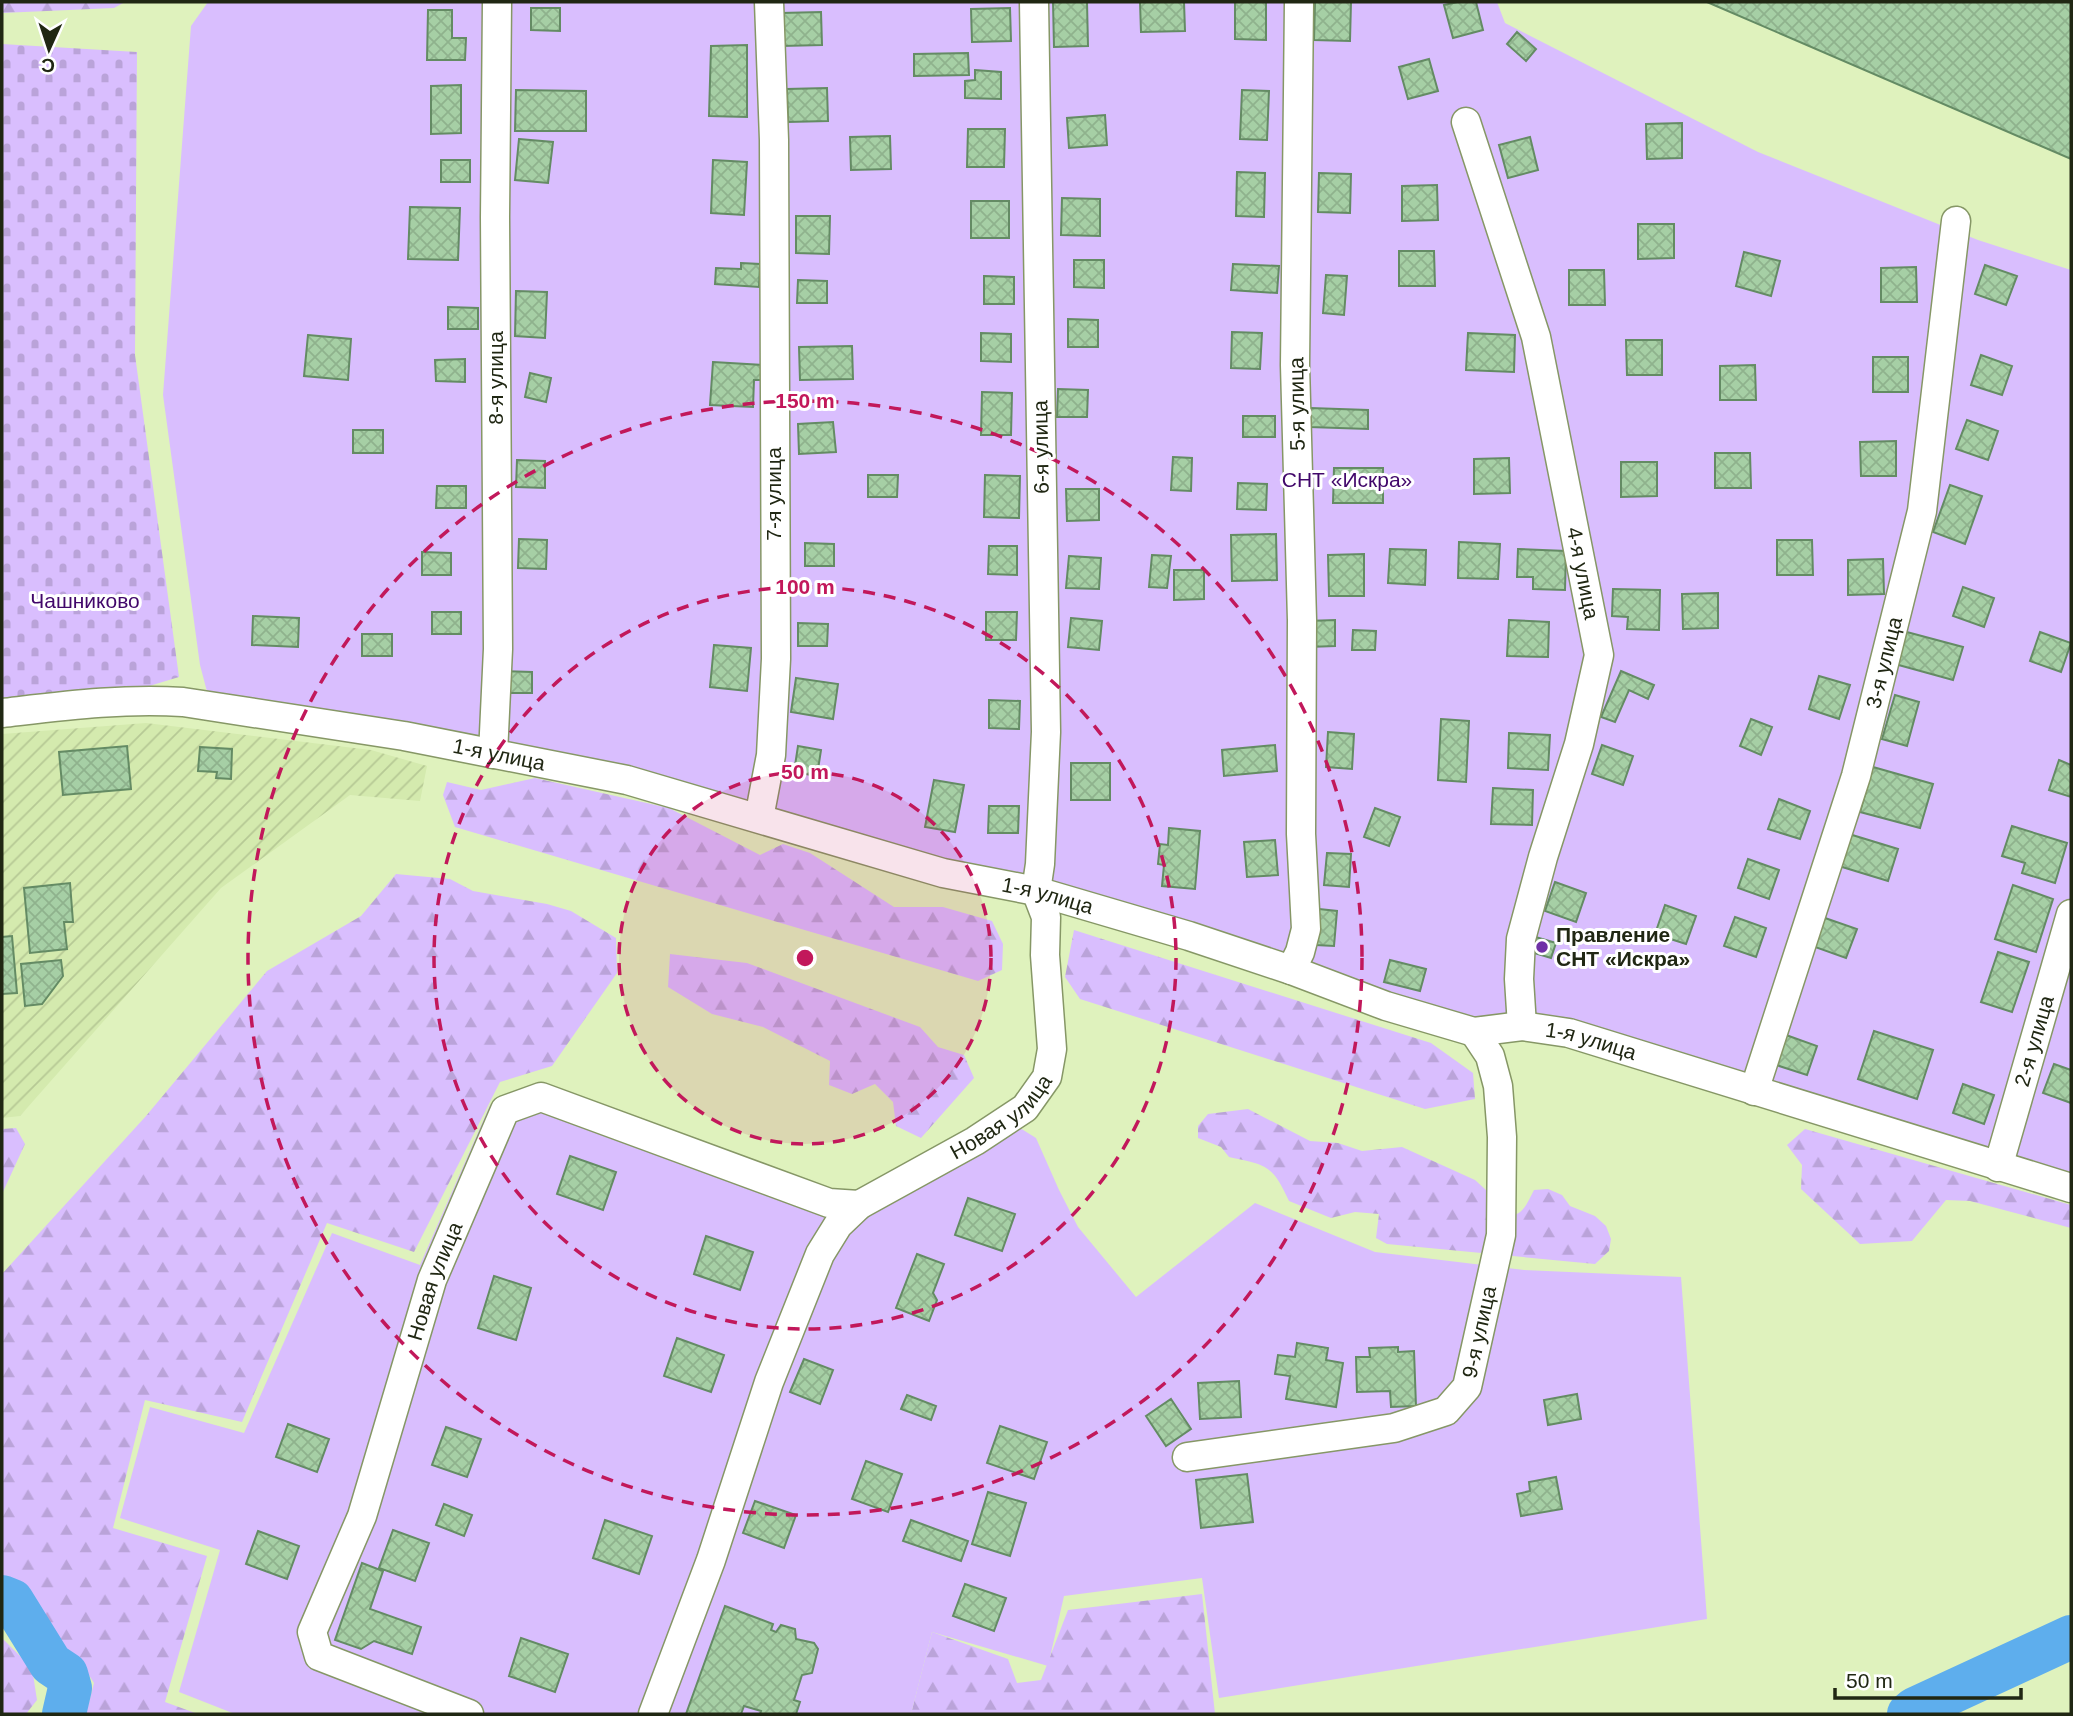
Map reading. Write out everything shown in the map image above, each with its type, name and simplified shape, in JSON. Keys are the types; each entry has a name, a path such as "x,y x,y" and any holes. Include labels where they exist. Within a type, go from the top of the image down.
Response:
{"street":[{"name":"8-я улица","path":"493,754 498,649 495,231 497,2"},
{"name":"7-я улица","path":"759,818 771,755 776,659 774,140 769,2"},
{"name":"6-я улица","path":"1034,2 1046,732 1040,864 1036,891"},
{"name":"5-я улица","path":"1291,970 1300,952 1306,929 1301,834 1302,620 1295,365 1299,2"},
{"name":"4-я улица","path":"1466,122 1536,337 1600,655 1579,744 1543,857 1521,939 1519,979 1522,1026"},
{"name":"3-я улица","path":"1754,1091 1856,776 1922,511 1956,221"},
{"name":"1-я улица","path":"2,713 107,701 146,699 183,702 404,736 627,780 943,873 1036,891 1189,936 1291,970 1386,1006 1474,1032 1522,1026 1569,1033 2071,1188"},
{"name":"Новая улица","path":"653,1714 711,1560 769,1382 820,1254 838,1225 859,1205 975,1141 1025,1108 1048,1077 1052,1049 1045,955 1046,917 1036,891"},
{"name":"2-я улица","path":"1998,1167 2071,914"},
{"name":"9-я улица","path":"1187,1457 1394,1428 1446,1411 1467,1387 1501,1235 1502,1137 1498,1086 1490,1056 1474,1032"},
{"name":"Новая улица","path":"470,1714 319,1656 312,1632 362,1516 432,1280 505,1110 541,1097 829,1203 859,1205"}],"shaded area":[{"path":"146,723 371,750 427,766 420,801 350,795 221,888 20,1116 2,1118 2,734"}],"green space":[{"path":"2,2 125,2 114,8 2,13"},
{"name":"СНТ «Искра»","path":"208,2 1497,2 1505,23 1758,152 1978,240 2071,270 2071,1176 1989,1153 1752,1074 1552,1017 1481,1020 1019,880 756,807 483,736 210,703 200,665 163,395 191,26"},
{"name":"Чашниково","path":"2,44 137,52 135,355 179,677 146,687 2,698"},
{"path":"535,778 669,808 760,855 783,844 810,853 894,907 943,907 992,921 1003,944 1002,970 978,981 455,827 443,795 447,782 481,790"},
{"path":"396,874 450,879 473,891 571,911 616,938 617,973 552,1066 500,1082 414,1252 327,1223 242,1422 145,1400 113,1528 207,1556 165,1702 198,1714 86,1714 94,1683 79,1660 54,1651 39,1616 27,1601 2,1585 2,1274 146,1116 267,971 361,916"},
{"path":"1074,930 1431,1043 1473,1073 1475,1099 1425,1109 1080,999 1065,977"},
{"path":"670,954 747,963 920,1027 938,1047 964,1055 974,1078 921,1138 896,1126 893,1102 875,1084 852,1094 829,1085 830,1061 763,1027 712,1014 668,987"},
{"path":"535,1086 846,1204 999,1115 1036,1138 1078,1227 1136,1297 1255,1203 1375,1252 1524,1270 1681,1277 1707,1619 1219,1698 1202,1578 1064,1596 1048,1666 932,1632 911,1714 235,1714 179,1692 220,1550 120,1518 150,1407 244,1433 332,1233 420,1265 490,1105"},
{"path":"1248,1109 1310,1141 1338,1143 1362,1151 1402,1147 1475,1180 1486,1190 1498,1215 1517,1214 1525,1207 1534,1190 1548,1189 1562,1195 1570,1206 1595,1216 1606,1226 1611,1239 1609,1251 1595,1264 1387,1244 1376,1238 1379,1214 1355,1212 1331,1218 1289,1201 1278,1180 1266,1168 1229,1157 1221,1147 1198,1138 1198,1126 1208,1114"},
{"path":"16,1128 25,1144 2,1194 2,1129"},
{"path":"1805,1129 2071,1205 2071,1228 1970,1201 1946,1200 1912,1241 1860,1244 1801,1189 1802,1165 1787,1145"},
{"path":"1202,1594 1215,1714 911,1714 932,1632 1008,1659 1017,1683 1041,1680 1068,1610"},
{"path":"2,1638 32,1668 37,1700 26,1714 2,1714"}],"building":[{"path":"1053,2 1087,2 1088,46 1054,47"},
{"path":"1140,2 1184,2 1185,31 1141,32"},
{"path":"1235,2 1266,2 1266,40 1235,39"},
{"path":"1315,2 1351,2 1350,41 1314,40"},
{"path":"1476,2 1483,30 1453,38 1444,5"},
{"path":"1707,2 2071,2 2071,159"},
{"path":"531,8 560,8 560,31 531,30"},
{"path":"1010,8 1011,41 972,42 971,9"},
{"path":"428,10 452,10 452,38 466,38 465,60 427,60"},
{"path":"821,12 822,45 782,46 781,13"},
{"path":"1517,32 1536,49 1526,61 1507,44"},
{"path":"747,45 747,117 709,116 711,46"},
{"path":"968,53 969,75 914,76 914,54"},
{"path":"1429,59 1438,91 1408,99 1399,67"},
{"path":"975,70 1001,72 1001,99 965,98 965,81 975,80"},
{"path":"461,85 461,133 431,134 431,86"},
{"path":"827,88 828,121 788,122 787,89"},
{"path":"516,90 586,91 586,131 515,131"},
{"path":"1242,90 1269,91 1267,140 1240,139"},
{"path":"1105,115 1107,145 1069,148 1067,118"},
{"path":"1682,123 1682,158 1647,159 1646,124"},
{"path":"968,129 1005,129 1004,167 967,167"},
{"path":"890,136 891,169 851,170 850,137"},
{"path":"1530,137 1538,170 1508,178 1499,145"},
{"path":"519,139 553,142 548,183 515,180"},
{"path":"441,160 470,160 470,182 441,182"},
{"path":"713,160 747,162 744,215 711,213"},
{"path":"1237,172 1265,173 1264,217 1236,216"},
{"path":"1319,173 1351,174 1350,213 1318,212"},
{"path":"1437,185 1438,220 1402,221 1402,186"},
{"path":"1062,198 1100,199 1100,236 1061,235"},
{"path":"971,201 1009,201 1009,238 971,238"},
{"path":"410,207 460,208 458,260 408,259"},
{"path":"796,216 830,216 829,254 796,253"},
{"path":"1638,224 1674,224 1674,258 1638,259"},
{"path":"1399,251 1434,251 1435,286 1399,286"},
{"path":"1744,252 1780,261 1771,296 1736,286"},
{"path":"1074,260 1104,260 1104,288 1074,287"},
{"path":"741,263 760,264 759,287 715,284 716,268 741,269"},
{"path":"1233,264 1279,266 1277,293 1231,290"},
{"path":"1985,265 2017,276 2006,305 1975,294"},
{"path":"1916,267 1917,302 1881,302 1881,268"},
{"path":"1569,270 1604,270 1605,305 1569,305"},
{"path":"1326,275 1347,276 1344,315 1323,313"},
{"path":"984,276 1014,277 1014,304 984,304"},
{"path":"798,280 827,281 827,303 797,303"},
{"path":"516,291 547,292 545,338 515,336"},
{"path":"448,307 478,308 478,329 448,329"},
{"path":"1068,319 1098,320 1098,347 1068,347"},
{"path":"1232,332 1262,333 1260,369 1231,368"},
{"path":"981,333 1011,334 1011,362 981,361"},
{"path":"1468,333 1515,335 1514,372 1466,370"},
{"path":"308,335 351,339 348,380 304,376"},
{"path":"1626,340 1662,340 1662,375 1627,375"},
{"path":"852,346 853,379 800,380 799,347"},
{"path":"1981,355 2012,366 2002,395 1971,385"},
{"path":"1873,357 1908,357 1908,392 1873,392"},
{"path":"465,359 465,382 436,381 435,360"},
{"path":"713,362 763,365 762,380 754,380 753,407 710,405"},
{"path":"1755,365 1756,400 1720,400 1720,366"},
{"path":"530,373 551,378 546,402 525,397"},
{"path":"1058,389 1088,390 1087,417 1057,417"},
{"path":"982,392 1012,393 1011,435 981,435"},
{"path":"1310,408 1368,410 1368,429 1310,427"},
{"path":"1243,416 1275,416 1275,437 1243,437"},
{"path":"1967,420 1998,431 1988,460 1956,449"},
{"path":"833,422 836,452 799,454 798,424"},
{"path":"353,430 383,430 383,453 353,453"},
{"path":"1896,441 1896,476 1861,476 1860,442"},
{"path":"1715,453 1750,453 1751,488 1715,488"},
{"path":"1173,457 1192,458 1191,491 1171,490"},
{"path":"1509,458 1510,493 1474,494 1474,459"},
{"path":"517,460 545,461 545,488 516,487"},
{"path":"1621,462 1657,462 1657,496 1621,497"},
{"path":"1334,468 1383,468 1383,503 1333,503"},
{"path":"868,475 898,475 897,497 868,497"},
{"path":"985,475 1020,476 1019,518 984,517"},
{"path":"1238,483 1267,484 1266,510 1237,509"},
{"path":"1950,485 1982,496 1965,544 1933,532"},
{"path":"437,486 466,486 466,508 436,508"},
{"path":"1066,489 1099,489 1099,520 1067,521"},
{"path":"1276,534 1277,580 1232,581 1231,535"},
{"path":"519,539 547,540 546,569 518,568"},
{"path":"1777,540 1812,540 1813,575 1777,575"},
{"path":"1459,542 1500,544 1498,579 1458,578"},
{"path":"805,543 834,544 834,566 805,566"},
{"path":"989,546 1017,546 1017,575 988,574"},
{"path":"1390,549 1426,550 1425,585 1388,583"},
{"path":"1518,549 1566,551 1565,590 1533,589 1533,577 1517,577"},
{"path":"422,552 451,553 451,575 422,575"},
{"path":"1364,554 1364,596 1329,596 1328,555"},
{"path":"1152,555 1171,556 1167,588 1149,587"},
{"path":"1069,556 1101,558 1099,589 1066,588"},
{"path":"1883,559 1884,594 1848,595 1848,560"},
{"path":"1174,570 1204,570 1204,599 1174,600"},
{"path":"1963,587 1994,598 1984,627 1953,616"},
{"path":"1613,589 1660,590 1659,630 1627,629 1628,617 1612,616"},
{"path":"1718,593 1718,628 1683,629 1682,594"},
{"path":"432,612 461,612 461,634 432,634"},
{"path":"986,612 1017,612 1016,640 986,640"},
{"path":"253,616 299,618 298,647 252,645"},
{"path":"1071,618 1102,621 1099,650 1068,647"},
{"path":"1335,620 1335,646 1308,647 1307,621"},
{"path":"1509,620 1549,622 1548,657 1507,656"},
{"path":"798,623 828,624 827,646 798,646"},
{"path":"1353,630 1376,631 1375,650 1352,650"},
{"path":"1903,631 1963,647 1953,680 1895,664"},
{"path":"2040,632 2071,643 2061,672 2030,661"},
{"path":"362,634 392,634 392,656 362,656"},
{"path":"714,645 751,648 747,691 710,687"},
{"path":"503,671 532,672 532,693 503,693"},
{"path":"1621,671 1654,685 1648,699 1629,690 1615,722 1601,717"},
{"path":"1819,676 1850,685 1839,719 1809,709"},
{"path":"796,678 838,684 833,719 791,712"},
{"path":"1895,695 1919,702 1907,746 1882,739"},
{"path":"989,700 1020,701 1019,729 989,728"},
{"path":"1441,719 1469,721 1466,782 1438,780"},
{"path":"1751,719 1772,727 1761,755 1740,746"},
{"path":"1328,732 1354,734 1352,769 1326,767"},
{"path":"1509,733 1550,735 1548,770 1508,768"},
{"path":"1275,745 1277,771 1224,776 1222,750"},
{"path":"1602,745 1633,756 1623,785 1592,774"},
{"path":"127,746 131,789 63,795 59,752"},
{"path":"798,746 821,750 817,776 794,772"},
{"path":"200,747 232,749 231,779 216,778 217,772 198,771"},
{"path":"2059,760 2071,765 2071,797 2049,790"},
{"path":"1071,763 1110,763 1110,800 1071,800"},
{"path":"1873,767 1933,784 1920,828 1860,812"},
{"path":"934,780 964,785 955,832 925,827"},
{"path":"1493,788 1533,790 1532,825 1491,824"},
{"path":"1779,799 1810,811 1800,839 1768,829"},
{"path":"989,806 1019,806 1018,833 988,833"},
{"path":"1375,808 1400,817 1389,846 1364,837"},
{"path":"2012,826 2067,843 2055,883 2022,873 2025,863 2002,856"},
{"path":"1169,828 1200,831 1195,889 1162,886 1164,865 1158,864 1160,844 1168,845"},
{"path":"1849,834 1898,849 1888,881 1839,866"},
{"path":"1275,840 1278,875 1247,877 1244,842"},
{"path":"1327,853 1351,854 1349,887 1324,885"},
{"path":"1748,859 1779,870 1769,899 1738,888"},
{"path":"1555,882 1586,893 1576,922 1545,911"},
{"path":"70,883 73,922 64,922 67,949 30,953 24,888"},
{"path":"2013,885 2053,899 2036,952 1995,939"},
{"path":"1665,905 1696,916 1686,944 1655,934"},
{"path":"1319,909 1337,911 1334,946 1316,945"},
{"path":"1735,917 1766,928 1756,957 1724,946"},
{"path":"1825,918 1857,929 1846,958 1815,947"},
{"path":"12,936 17,993 2,994 2,937"},
{"name":"Правление СНТ «Искра»","path":"1532,936 1556,943 1551,958 1528,951"},
{"path":"1998,952 2029,962 2012,1012 1981,1002"},
{"path":"61,960 63,976 42,1004 25,1006 21,964"},
{"path":"1390,960 1426,969 1420,991 1384,982"},
{"path":"1874,1031 1933,1050 1917,1099 1858,1079"},
{"path":"1786,1035 1817,1046 1807,1075 1776,1065"},
{"path":"2054,1064 2071,1070 2071,1103 2043,1093"},
{"path":"1963,1084 1994,1095 1984,1124 1953,1113"},
{"path":"570,1156 616,1172 603,1210 557,1194"},
{"path":"968,1198 1015,1214 1002,1251 955,1235"},
{"path":"706,1236 753,1252 740,1290 694,1274"},
{"path":"917,1254 944,1264 933,1293 937,1300 929,1321 896,1308"},
{"path":"494,1276 531,1288 516,1340 478,1328"},
{"path":"677,1338 724,1355 711,1392 664,1376"},
{"path":"1297,1343 1328,1348 1326,1360 1343,1363 1336,1407 1286,1399 1290,1376 1275,1374 1278,1355 1295,1357"},
{"path":"1398,1347 1398,1352 1414,1351 1416,1406 1391,1407 1390,1391 1357,1392 1356,1357 1370,1357 1369,1348"},
{"path":"804,1359 833,1370 820,1404 790,1392"},
{"path":"1239,1381 1241,1417 1200,1419 1198,1383"},
{"path":"1577,1394 1581,1419 1548,1425 1544,1400"},
{"path":"907,1395 936,1406 931,1420 901,1409"},
{"path":"1171,1399 1191,1429 1166,1446 1146,1416"},
{"path":"288,1424 329,1439 317,1472 276,1457"},
{"path":"1000,1426 1047,1442 1034,1479 987,1463"},
{"path":"446,1427 481,1439 467,1477 432,1465"},
{"path":"866,1461 902,1474 888,1512 852,1499"},
{"path":"1247,1474 1253,1522 1201,1528 1196,1480"},
{"path":"1556,1477 1562,1509 1521,1516 1517,1494 1530,1491 1529,1482"},
{"path":"988,1492 1026,1503 1010,1556 972,1544"},
{"path":"755,1501 796,1515 784,1548 743,1533"},
{"path":"444,1504 472,1515 464,1536 436,1525"},
{"path":"605,1520 652,1536 639,1574 593,1558"},
{"path":"911,1520 968,1541 961,1561 903,1541"},
{"path":"393,1530 429,1543 415,1581 379,1568"},
{"path":"258,1531 299,1546 287,1579 246,1564"},
{"path":"362,1563 383,1571 370,1609 421,1627 412,1654 374,1641 361,1649 335,1640"},
{"path":"965,1584 1006,1598 994,1631 953,1616"},
{"path":"725,1606 773,1624 771,1630 776,1632 781,1625 795,1629 796,1639 814,1643 818,1649 812,1673 802,1675 794,1700 800,1702 796,1714 760,1714 761,1711 744,1706 741,1714 686,1714"},
{"path":"521,1638 568,1654 555,1692 509,1676"}],"waterway":[{"path":"2,1597 12,1601 51,1664 66,1674 70,1688 64,1714"},
{"path":"1909,1714 2071,1637"}],"place":[{"name":"Правление СНТ «Искра»","path":"1542,947"}]}
